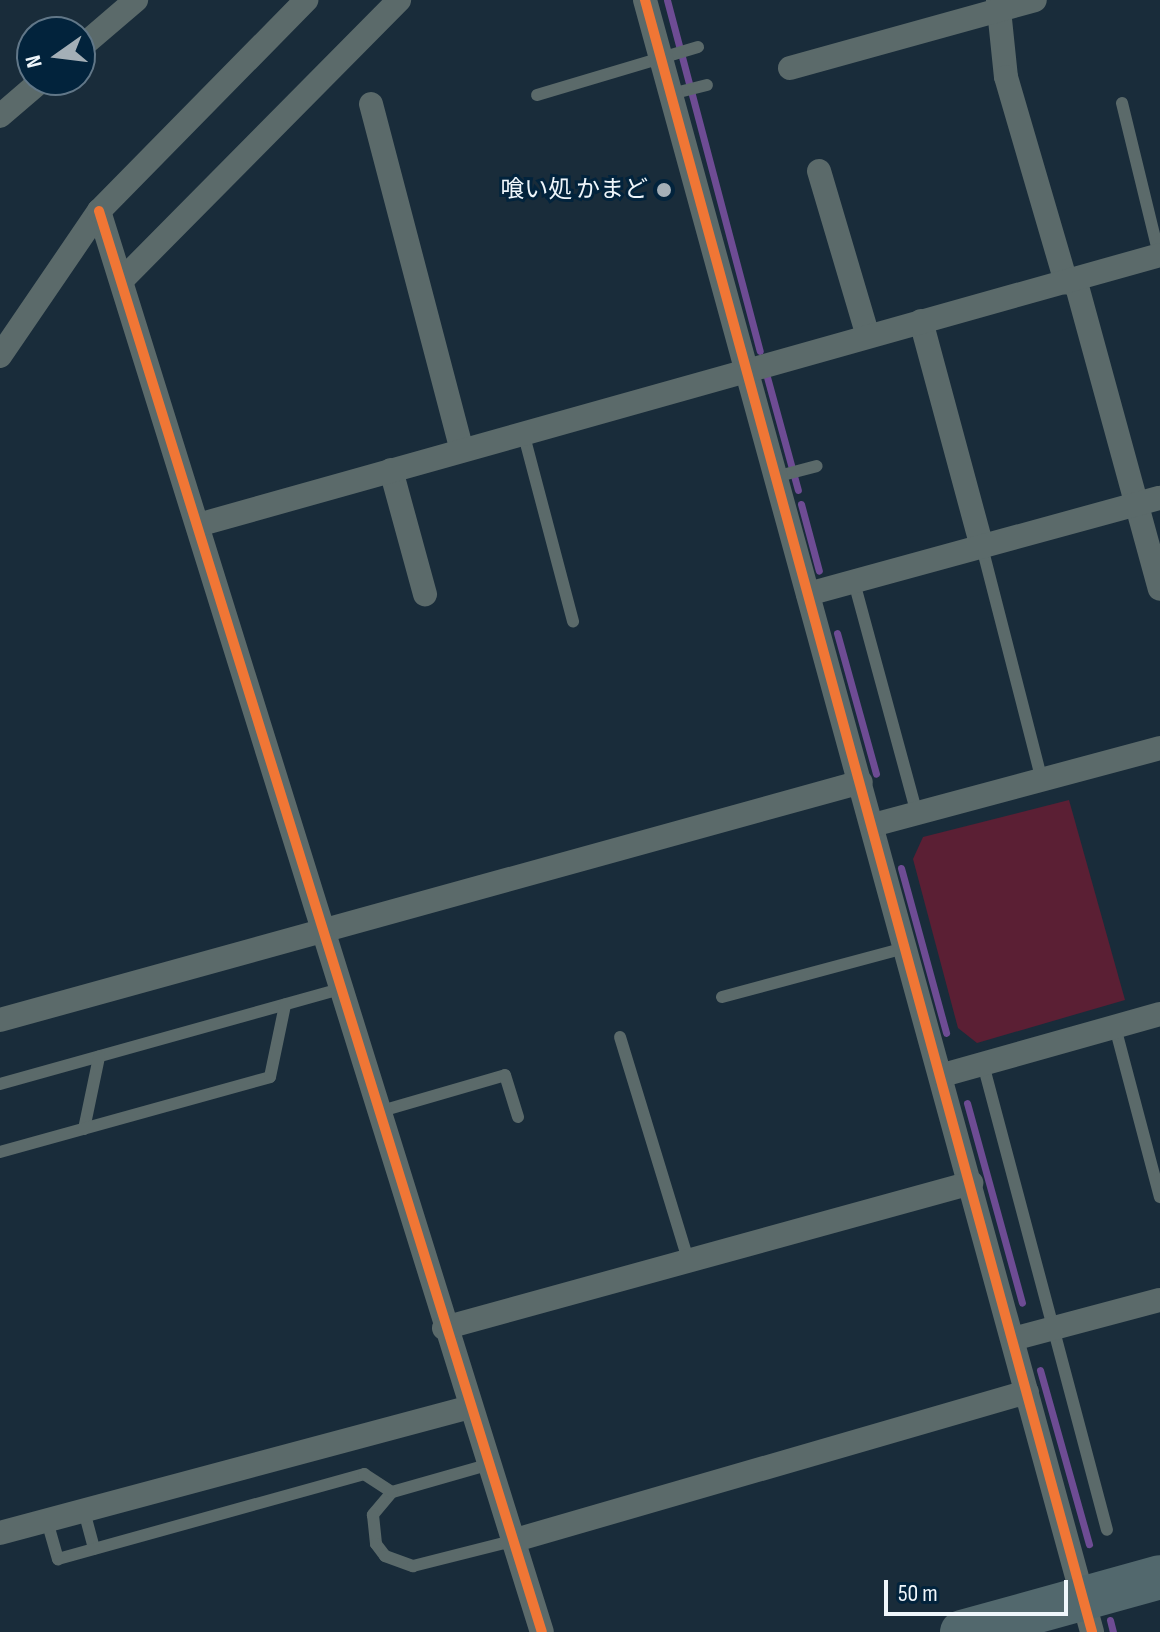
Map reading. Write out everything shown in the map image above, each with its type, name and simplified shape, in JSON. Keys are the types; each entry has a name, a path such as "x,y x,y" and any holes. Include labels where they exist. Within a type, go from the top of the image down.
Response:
{"highway":[{"path":"962,1632 1087,1615 1160,1577"}],"street":[{"path":"96,34 136,0"},
{"path":"0,356 99,211 306,0"},
{"path":"122,280 399,0"},
{"path":"645,0 680,53 745,369 787,474 808,594 943,1075 1087,1615"},
{"path":"790,68 998,5 1035,0"},
{"path":"998,5 1006,77 1070,280 1148,501 1160,589"},
{"path":"0,116 23,96"},
{"path":"371,104 462,450"},
{"path":"819,171 868,336"},
{"path":"99,211 468,1408 542,1632"},
{"path":"198,525 1160,255"},
{"path":"921,321 982,547"},
{"path":"391,470 425,594"},
{"path":"808,594 1148,501"},
{"path":"873,825 1160,748"},
{"path":"0,1020 861,782"},
{"path":"943,1075 1160,1014"},
{"path":"444,1328 971,1183"},
{"path":"1013,1339 1160,1300"},
{"path":"512,1541 1027,1392"},
{"path":"0,1533 468,1408"}],"lane":[{"path":"537,95 680,53"},
{"path":"1122,103 1160,255"},
{"path":"523,432 573,621"},
{"path":"787,474 817,466"},
{"path":"982,547 1042,782"},
{"path":"854,582 917,814"},
{"path":"722,997 908,947"},
{"path":"0,1084 341,989"},
{"path":"0,1152 270,1077 285,1005"},
{"path":"1115,1027 1160,1197"},
{"path":"620,1037 689,1263"},
{"path":"84,1129 99,1057"},
{"path":"983,1064 1107,1530"},
{"path":"378,1112 505,1075 518,1117"},
{"path":"487,1465 392,1492 373,1515 372,1530 385,1556 398,1564 413,1566 512,1541"},
{"path":"47,1521 58,1559 364,1474 392,1492"},
{"path":"84,1511 94,1549"}],"shaded area":[{"path":"1069,800 1125,1000 977,1043 958,1028 913,859 923,837"}],"waterway":[{"path":"667,0 760,351"},
{"path":"767,377 798,490"},
{"path":"801,504 819,571"},
{"path":"837,633 876,774"},
{"path":"901,868 946,1033"},
{"path":"967,1103 1022,1303"},
{"path":"1040,1370 1089,1544"},
{"path":"1110,1620 1113,1632"}],"cycle path":[{"path":"645,0 1092,1632"},
{"path":"99,211 542,1632"}],"place":[{"name":"喰い処 かまど","path":"664,190"}]}
